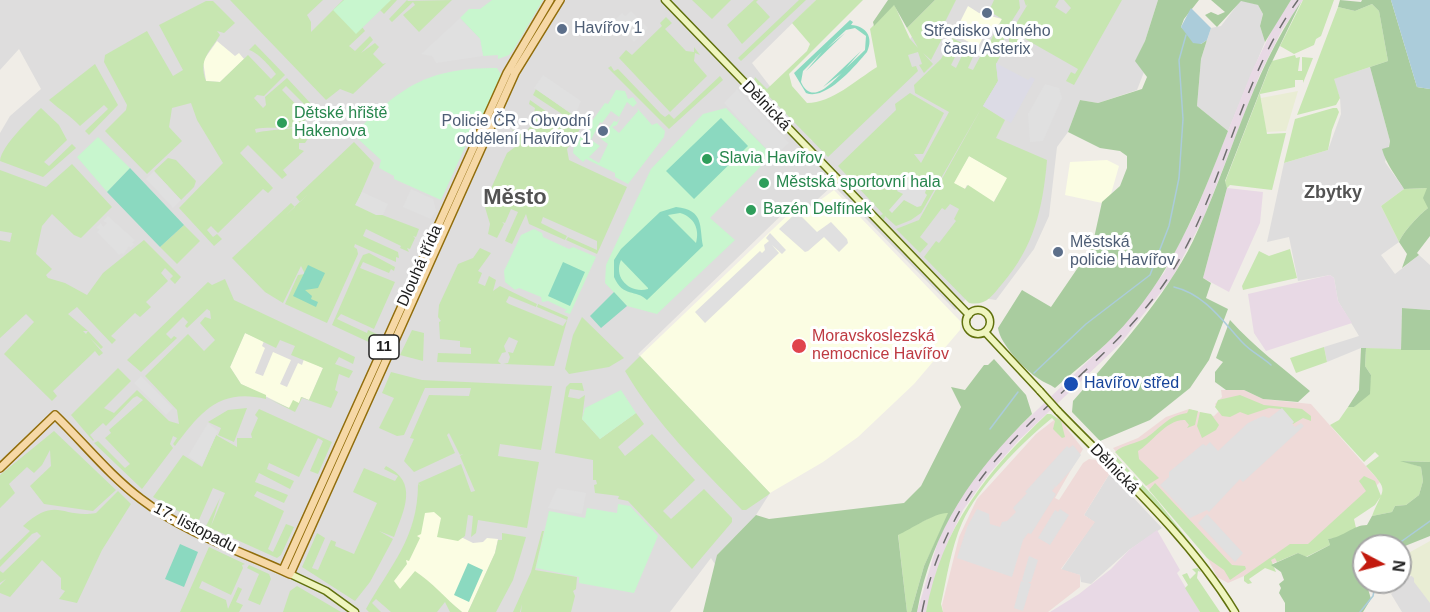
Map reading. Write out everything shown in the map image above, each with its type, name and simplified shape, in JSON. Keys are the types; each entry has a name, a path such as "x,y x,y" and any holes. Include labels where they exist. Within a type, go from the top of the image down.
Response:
{"main road":[{"name":"Dlouhá třída","path":"287,572 510,66 550,0"},
{"name":"11","path":"521,63 560,0"},
{"name":"Dlouhá třída","path":"287,572 521,63"},
{"path":"510,66 521,63"},
{"name":"17. listopadu","path":"0,468 55,415 114,476 150,506 192,530 287,572"}],"street":[{"name":"Dělnická","path":"665,0 969,315"},
{"path":"979,310 988,315 989,326 985,332 976,334 969,331 966,322 969,315 979,310"},
{"name":"Dělnická","path":"985,332 1177,536 1222,590 1235,612"},
{"name":"17. listopadu","path":"287,572 326,591 355,612"}],"shaded area":[{"path":"0,0 816,0 752,63 812,141 910,39 941,0 1158,0 1145,41 1136,60 1144,72 1137,90 1098,103 1080,100 1068,132 1057,147 1049,216 1034,249 996,300 969,296 955,310 833,185 804,212 794,203 638,354 770,493 756,515 717,555 716,566 711,558 670,612 0,612 0,133 10,116 41,89 19,49 0,70"},
{"path":"1241,0 1258,5 1263,14 1260,26 1265,42 1228,131 1197,106 1201,59 1211,28 1221,26"},
{"path":"1291,0 1303,0 1282,30 1260,74 1204,217 1172,278 1120,344 1018,441 988,475 963,510 947,544 926,612 917,612 938,541 955,506 980,469 1012,434 1113,337 1164,273 1195,213 1252,71 1274,26"},
{"path":"968,6 979,13 1002,19 995,31 988,28 978,47 954,34"},
{"path":"631,11 648,28 634,42 614,21 622,13 625,16"},
{"path":"460,18 480,39 483,56 436,63 432,56 421,54"},
{"path":"217,41 235,56 239,53 244,59 220,82 206,81 203,61"},
{"path":"996,63 1028,80 1031,77 1035,79 1011,123 983,106 998,81"},
{"path":"1370,67 1390,141 1385,162 1404,189 1381,206 1399,242 1381,255 1395,274 1419,255 1430,265 1430,310 1402,308 1401,350 1361,348 1327,362 1324,347 1359,336 1338,301 1334,278 1330,275 1298,281 1289,237 1267,242 1284,163 1328,150 1341,114 1340,98 1333,79"},
{"path":"543,75 581,101 575,116 534,88"},
{"path":"1045,84 1059,88 1062,98 1043,141 1030,142 1028,114"},
{"path":"737,89 789,143 774,157 724,103"},
{"path":"1298,91 1286,131 1266,132 1261,98"},
{"path":"969,156 1008,178 993,203 967,185 965,189 953,183"},
{"path":"1107,160 1119,166 1111,194 1102,203 1065,195 1070,162"},
{"path":"154,171 181,200 173,208 146,179"},
{"path":"907,179 926,190 927,195 921,206 917,207 904,200 892,213 889,210 903,194 897,191 903,180"},
{"path":"1227,188 1263,192 1260,223 1229,292 1203,278"},
{"path":"411,189 433,199 436,211 431,219 403,207"},
{"name":"Moravskoslezská nemocnice Havířov","path":"834,190 961,322 960,330 914,384 858,437 823,462 770,493 640,356 795,208 804,212"},
{"path":"362,192 388,204 383,215 376,215 355,205"},
{"path":"797,212 817,232 831,222 848,243 839,252 824,237 805,252 779,229"},
{"path":"108,216 135,240 132,243 135,244 130,248 129,246 123,255 122,253 119,255 97,232 100,229 96,228 101,223 103,227 107,223 103,221"},
{"path":"770,233 786,250 782,254 772,245 779,253 705,323 695,312 760,251 762,253 765,250 764,245 769,241 766,238"},
{"path":"1330,275 1334,278 1338,301 1352,323 1266,351 1254,333 1248,294"},
{"path":"245,333 264,341 262,346 265,348 255,373 263,376 273,352 291,360 280,384 287,387 298,363 302,365 304,359 323,368 309,400 302,397 299,403 289,408 241,384 230,367"},
{"path":"141,376 173,408 166,415 134,383"},
{"path":"1221,390 1244,390 1263,399 1311,404 1380,482 1331,531 1299,552 1228,583 1217,577 1204,551 1113,448 1138,438 1166,417 1189,409 1214,416 1219,411 1215,404 1222,397"},
{"path":"1282,408 1294,422 1292,424 1295,427 1301,423 1304,426 1243,482 1240,479 1209,512 1207,510 1190,518 1160,485 1169,477 1169,472 1203,444 1206,446 1210,442 1218,451 1248,423 1263,416 1269,418"},
{"path":"1058,417 1083,449 1055,498 1059,500 1083,463 1089,459 1096,460 1110,473 1084,515 1095,522 1061,569 1080,575 1080,587 1048,612 943,612 942,605 959,537 977,499 1036,434"},
{"path":"208,423 218,431 202,466 188,456"},
{"path":"1073,445 1081,455 1056,487 1053,485 1055,487 1052,491 1056,494 1031,534 1028,533 1023,540 1012,577 957,558 967,527 977,509 989,514 990,524 1000,527 1002,522 1007,521 1016,512 1013,508 1027,493 1025,492 1067,446 1069,448"},
{"path":"1110,473 1162,528 1129,550 1091,584 1081,582 1080,575 1061,570 1094,522 1084,515"},
{"path":"557,488 586,493 582,514 548,508"},
{"path":"423,505 453,510 455,534 473,543 483,542 487,538 498,539 495,553 468,612 462,612 419,577 404,592 389,581 409,547"},
{"path":"1060,509 1069,515 1050,545 1038,538 1055,510 1058,512"},
{"path":"1207,514 1243,553 1235,562 1198,523"},
{"path":"1157,530 1180,570 1177,573 1200,612 1050,612 1079,594 1111,569 1129,550"},
{"path":"1430,541 1430,603 1412,576 1412,551"},
{"path":"1029,556 1038,560 1031,582 1028,582 1031,584 1023,611 1014,608 1021,581 1024,582 1022,580"},
{"path":"1412,575 1430,601 1430,612 1402,612 1391,594 1412,594"}],"green space":[{"path":"230,0 323,0 307,15 311,22 311,32 343,0 397,0 384,14 380,10 362,27 365,31 349,46 355,51 370,36 373,40 361,53 375,43 379,47 373,54 383,64 386,63 353,94 340,89 326,100"},
{"path":"344,0 391,0 356,34 333,10"},
{"path":"407,0 452,0 419,32 403,15 415,5 413,2 392,22 389,19"},
{"path":"492,0 543,0 514,49 509,55 498,59 498,55 483,56 480,39 460,18 469,9 480,9"},
{"path":"692,0 731,0 712,19"},
{"path":"754,0 758,0 756,2 770,17 742,44 727,25"},
{"path":"799,0 806,0 741,61 738,58"},
{"path":"816,0 863,0 789,74 792,86 807,103 835,95 877,67 870,29 894,4 910,39 918,48 907,28 935,0 956,0 942,28 946,31 931,60 923,53 933,64 924,73 919,65 922,64 918,52 908,55 912,67 916,66 918,71 828,157 754,81 755,77 767,89 807,51 810,44 792,23"},
{"path":"888,0 935,0 907,28 894,5 874,26 873,22"},
{"path":"994,0 1019,0 1020,8 1008,27 999,25 1002,19 989,11"},
{"path":"1024,0 1059,0 1055,7 1066,14 1071,8 1064,0 1122,0 1074,85 1066,81 1071,72 1075,74 1078,69 1020,36 1017,42 1021,44 1017,51 1009,44 1009,35 1028,4 1026,6"},
{"path":"1158,0 1199,0 1184,19 1181,27 1201,44 1207,40 1201,59 1197,106 1228,131 1194,213 1167,266 1151,291 1113,337 1055,388 1039,379 1020,363 1008,349 998,328 1022,290 1051,307 1092,247 1102,202 1120,186 1127,168 1127,156 1120,151 1100,148 1068,132 1080,100 1098,103 1142,89 1147,77 1135,61 1145,41"},
{"path":"1211,0 1291,0 1265,42 1260,26 1263,14 1258,5 1241,1 1217,27 1205,15 1211,12 1218,15 1225,12"},
{"path":"1303,0 1334,0 1321,36 1316,39 1314,45 1294,54 1280,46"},
{"path":"1340,0 1361,2 1362,0 1391,0 1417,87 1430,89 1430,236 1417,253 1419,255 1402,268 1407,254 1399,242 1404,233 1428,208 1423,198 1427,188 1404,189 1382,149 1389,147 1390,141 1370,67 1388,61 1379,11 1372,4 1355,11 1338,7"},
{"path":"206,1 213,1 235,23 224,33 217,31 220,35 204,61 206,81 220,82 248,55 271,79 276,74 267,63 249,50 255,44 285,75 264,96 257,95 254,98 263,108 266,105 265,97 287,78 313,106 309,109 286,86 282,90 307,116 314,106 317,109 301,124 294,127 255,129 256,133 309,128 311,134 305,143 299,143 299,149 304,151 283,170 287,175 282,179 248,145 240,153 273,188 268,193 263,189 218,233 211,226 207,230 213,237 217,234 222,239 214,246 179,208 223,163 197,120 191,103 172,108 169,127 182,141 147,174 105,131 126,110 127,105 104,62 105,55 147,31 173,76 183,70 159,25"},
{"path":"1301,2 1269,68 1225,181 1227,188 1203,278 1211,283 1206,298 1228,309 1209,360 1190,388 1150,420 1100,441 1072,412 1073,401 1154,304 1182,262 1206,211 1254,89 1283,30"},
{"path":"1372,4 1379,11 1388,61 1334,79 1340,98 1336,105 1297,115 1338,7 1355,11"},
{"path":"666,17 672,23 665,29 686,51 694,52 694,47 700,55 695,53 694,61 707,76 670,112 619,58 626,50 632,55 662,26 660,23"},
{"path":"850,20 853,22 851,25 867,33 870,42 867,52 840,81 822,92 806,93 794,73","holes":["855,28 866,36 865,50 846,68 861,51 823,87 842,73 832,82 816,92 805,89 801,82 803,71 822,52 806,71 846,30"]},
{"path":"997,28 1003,32 1005,47 996,64 998,81 983,106 1005,120 996,138 1047,160 1039,211 1022,256 992,296 975,304 969,303 924,257 936,241 939,243 956,221 954,219 959,209 950,204 945,210 942,208 920,237 928,244 920,253 896,229 919,220 982,107 921,213 911,220 896,226 885,216 884,220 880,216 883,214 838,166 896,110 895,104 910,93 944,113 923,154 914,154 921,163 949,112 915,93 914,85 941,59 952,38 962,43 951,65 956,68 967,45 976,50 968,68 973,70 982,53 987,55 989,52 986,50","holes":["969,156 1007,178 994,202 968,185 965,189 954,183"]},
{"path":"1295,55 1296,58 1300,57 1298,71 1302,71 1302,57 1313,58 1303,83 1303,80 1295,80 1295,87 1260,94 1267,134 1286,133 1272,190 1230,185 1227,188 1225,182 1272,61"},
{"path":"95,64 118,105 89,135 85,131 108,109 104,105 80,126 49,100"},
{"path":"611,66 614,71 618,69 661,114 665,117 669,114 674,119 720,76 723,80 669,129 608,68"},
{"path":"497,68 502,76 483,117 477,121 441,200 394,179 394,176 379,168 381,160 357,138 357,131 389,101 420,82 453,71"},
{"path":"536,89 584,123 567,149 569,160 627,187 597,254 566,240 568,237 597,250 597,241 543,217 541,223 567,236 565,240 529,224 526,214 512,244 505,241 518,212 511,209 505,223 502,222 504,224 497,238 488,234 490,224 484,204 507,153 515,147 512,142 515,133 511,129 524,135 532,124 535,108 529,104 530,100 557,119 562,114 533,95"},
{"path":"616,90 625,91 628,99 633,97 637,103 633,107 627,102 619,117 611,111 602,123 600,122 591,140 600,146 589,157 599,163 608,144 601,139 614,121 617,122 620,117 617,125 612,127 619,133 638,111 637,108 652,125 657,123 665,131 664,137 628,184 615,177 615,173 586,159 583,162 573,153 574,146 605,103 608,104"},
{"path":"41,108 59,125 67,140 44,162 49,166 72,144 76,148 43,177 0,161 11,140"},
{"name":"Slavia Havířov","path":"726,108 772,155 710,218 735,240 657,314 627,306 605,283 606,265 651,169 703,114"},
{"path":"1337,108 1339,112 1328,150 1284,163 1295,119"},
{"name":"Slavia Havířov","path":"721,118 748,146 694,199 666,171"},
{"path":"98,137 130,168 107,192 77,157"},
{"path":"354,142 374,163 356,205 419,229 416,237 413,236 415,238 410,249 407,248 409,252 366,229 363,236 398,252 399,258 396,257 396,262 355,244 354,247 358,254 327,323 285,304 298,275 305,274 301,266 283,303 265,292 232,258 291,203 295,207 300,202 296,197"},
{"path":"168,158 176,160 196,181 194,187 181,200 154,171"},
{"path":"72,164 112,207 81,238 74,235 52,214 42,226 36,254 52,269 46,275 48,278 65,283 87,295 103,273 144,240 181,277 175,284 170,279 173,276 165,268 161,273 168,281 146,302 151,307 140,317 135,313 111,336 116,340 112,344 77,307 68,314 88,331 103,347 101,349 90,338 103,353 99,356 95,351 53,391 57,396 52,401 4,354 34,322 26,314 0,338 0,240 10,242 12,233 0,231 0,170 46,187"},
{"path":"130,168 184,225 160,247 107,192"},
{"path":"1427,188 1428,208 1404,233 1399,242 1381,206 1404,189"},
{"path":"676,207 692,212 699,220 703,246 647,300 621,288 614,277 614,260 621,249 660,212","holes":["680,213 689,217 695,224 696,243 668,215","621,260 648,288 648,289 635,289 625,283 619,273"]},
{"path":"184,225 200,241 177,264 160,247"},
{"path":"534,229 542,233 543,237 569,249 573,247 596,257 570,314 564,312 567,310 548,301 542,302 541,297 519,288 515,290 505,282 504,271 521,235"},
{"path":"480,248 491,253 478,271 482,273 478,283 485,286 489,276 496,280 493,291 500,286 537,304 536,307 509,296 506,302 509,304 563,326 567,320 537,307 538,304 568,317 554,366 503,364 508,363 510,357 508,352 513,353 518,341 509,337 504,346 506,352 502,353 498,361 501,364 437,362 438,353 471,354 471,348 460,347 460,341 440,339 439,305 458,264 473,258"},
{"path":"1290,249 1297,278 1243,290 1242,286 1259,251 1269,256"},
{"path":"369,253 395,267 394,271 391,269 389,273 363,262 360,268 395,282 374,329 341,314 337,319 367,333 368,330 379,335 373,344 332,325 363,255"},
{"path":"563,262 585,272 570,306 548,296"},
{"path":"308,265 325,273 318,288 305,290 312,296 311,299 318,302 316,307 293,296"},
{"path":"225,279 234,300 355,357 353,364 339,357 335,364 353,371 349,378 339,374 335,390 338,392 331,408 302,398 295,412 269,399 289,408 293,400 299,403 301,397 309,400 323,368 291,355 295,346 280,340 276,348 245,333 230,367 241,384 266,395 266,399 250,396 236,397 223,400 203,413 175,446 173,444 177,438 173,436 170,444 173,448 142,489 94,443 98,441 125,468 130,464 105,438 111,433 109,430 143,400 137,396 133,398 106,426 103,423 90,435 93,441 71,415 118,368 131,381 104,408 114,413 137,390 169,421 179,424 177,410 145,376 188,334 204,351 215,340 200,323 205,317 211,319 210,311 207,309 187,328 185,326 188,322 183,317 166,334 171,339 174,336 177,338 141,372 127,360 208,282 212,285"},
{"path":"614,292 627,306 601,328 590,316"},
{"path":"1402,308 1430,310 1430,350 1401,350"},
{"path":"582,317 624,358 609,367 569,374 565,369 573,335"},
{"path":"1230,320 1258,348 1310,391 1298,402 1263,399 1244,390 1226,390 1215,382 1215,372 1223,362 1216,358"},
{"path":"412,330 424,333 423,361 400,355"},
{"path":"1324,347 1327,362 1296,373 1290,358"},
{"path":"1361,348 1366,348 1365,366 1371,375 1370,394 1354,407 1348,407 1359,390"},
{"path":"1366,348 1430,350 1430,462 1403,461 1421,467 1423,481 1419,495 1406,505 1395,506 1392,512 1372,516 1382,495 1382,486 1366,466 1379,456 1375,452 1364,462 1330,425 1339,420 1348,407 1354,407 1369,388 1371,375 1365,366"},
{"path":"640,356 770,493 768,495 746,510 742,510 695,461 650,409 625,371"},
{"path":"994,359 1026,395 1032,414 974,480 944,528 924,582 917,612 911,612 924,566 948,513 930,518 898,535 907,612 703,612 717,555 756,515 769,519 904,503 921,486 961,407 951,387 965,390 984,365 988,365"},
{"path":"391,372 422,380 552,386 541,450 500,444 498,456 539,462 527,528 478,520 476,533 471,537 473,516 468,515 465,536 458,541 437,537 441,518 434,512 425,513 421,534 417,536 420,538 409,561 406,560 407,564 394,581 400,589 415,571 462,612 450,612 445,602 437,612 391,612 376,599 372,603 381,612 369,612 366,609 408,536 417,503 418,484 421,486 418,483 461,464 471,492 475,491 460,456 463,454 460,455 449,433 447,435 455,453 414,472 404,461 414,439 410,438 429,395 469,396 471,388 425,388 404,435 397,436 379,428 394,398 382,393"},
{"path":"570,383 582,383 584,391 570,389 568,397 579,399 585,395 582,419 600,439 636,413 644,424 618,447 625,456 652,434 695,480 663,511 671,519 704,489 732,518 732,522 692,569 628,501 618,499 619,496 595,493 594,485 597,484 596,480 593,480 593,460 555,453 566,387"},
{"path":"621,390 636,413 600,439 582,419 585,408"},
{"path":"1240,395 1264,405 1302,409 1311,416 1311,421 1303,418 1293,424 1281,409 1269,408 1248,415 1240,412 1230,417 1222,416 1215,407 1218,400"},
{"path":"247,408 234,442 218,435 221,428 208,422 228,410"},
{"path":"259,409 332,442 318,474 310,471 323,441 318,438 299,477 269,463 267,469 294,481 290,489 259,473 255,482 288,495 284,503 257,491 254,496 284,511 268,549 273,552 286,524 294,527 281,555 277,558 206,526 220,498 211,526 225,493 213,488 198,522 153,497 183,455 202,467 216,435 237,447 237,438 252,438 251,434 258,418 255,415"},
{"path":"1189,409 1198,411 1195,425 1187,428 1189,425 1185,420 1171,423 1138,451 1139,459 1159,478 1146,486 1115,452 1146,438 1169,420 1187,413"},
{"path":"1200,412 1211,414 1219,425 1216,430 1202,438 1197,426"},
{"path":"1047,414 1061,421 1065,437 1062,438 1053,429 1055,421 1052,418 1014,453 989,481 969,509 958,533 941,604 943,612 926,612 933,581 955,527 986,480"},
{"path":"54,431 116,490 93,511 44,504 30,486 51,466 50,450 42,465 34,473 27,467 9,484 15,493 0,508 0,475"},
{"path":"1113,453 1156,499 1211,569 1109,455"},
{"path":"1400,461 1430,462 1430,536 1412,543 1412,534 1352,534 1352,594 1370,594 1371,599 1363,612 1285,612 1285,603 1279,593 1281,588 1279,584 1284,580 1281,572 1271,565 1298,553 1307,557 1330,545 1328,539 1367,525 1372,516 1392,512 1395,506 1406,505 1419,495 1423,481 1421,467"},
{"path":"386,466 403,480 406,488 405,507 394,537 379,531 393,539 370,582 355,601 302,567 317,533 325,538 312,568 318,570 331,540 336,542 335,546 354,554 377,503 353,492 364,468 395,481 398,476 384,469"},
{"path":"1364,476 1375,481 1381,496 1375,505 1354,519 1356,528 1342,537 1328,539 1330,545 1306,557 1298,553 1277,562 1275,558 1271,560 1276,572 1265,568 1249,579 1252,583 1248,584 1244,581 1244,576 1290,544 1308,544 1366,491 1359,481"},
{"path":"1155,483 1232,565 1245,566 1246,569 1230,580 1224,570 1207,558 1149,490"},
{"path":"118,491 131,504 102,550 77,603 59,599 65,591 61,589 61,578 42,560 10,597 0,593 0,585 6,579 0,583 0,571 3,573 41,536 37,532 32,534 0,567 0,560 30,531 23,526 44,512 52,510 84,514 96,513"},
{"path":"618,504 630,506 658,536 634,593 579,583 579,577 536,568 549,511 585,518 587,508 617,513"},
{"path":"941,512 949,513 924,566 911,612 907,612 898,534"},
{"path":"542,531 544,531 535,570 577,577 571,612 521,612 522,604 520,612 513,612 531,572"},
{"path":"502,533 526,537 513,580 496,612 468,612 495,553 498,540 502,540"},
{"path":"180,544 198,552 184,587 165,579"},
{"path":"209,547 245,564 242,565 243,568 231,595 202,581 199,588 226,600 228,609 238,587 242,589 236,602 243,605 239,612 180,612"},
{"path":"468,563 483,570 469,602 454,595"},
{"path":"249,565 269,574 271,579 260,605 248,600 259,574 247,568"},
{"path":"1198,568 1201,572 1198,571 1197,578 1220,612 1200,612 1185,588 1188,585 1182,575 1187,573 1190,579 1196,573 1192,569"},
{"path":"297,586 341,612 283,612 290,591"}],"water":[{"path":"1391,0 1430,0 1430,89 1417,87"},
{"path":"1191,8 1211,28 1207,40 1201,44 1193,43 1181,27"}],"waterway":[{"path":"1034,373 1086,324 1150,275 1169,226 1179,178 1183,119 1179,60 1186,35"},
{"path":"1174,287 1185,290 1203,302 1245,345 1271,365"},
{"path":"990,429 1018,392"},
{"path":"1412,534 1430,521"},
{"path":"1360,612 1373,594"}],"railway":[{"path":"922,612 933,572 948,533 981,479 1015,438 1128,328 1168,278 1203,210 1260,67 1277,33 1298,0"}],"place":[{"name":"Středisko volného času Asterix","path":"987,13"},
{"name":"Havířov 1","path":"562,29"},
{"name":"Dětské hřiště Hakenova","path":"282,123"},
{"name":"Policie ČR - Obvodní oddělení Havířov 1","path":"603,131"},
{"name":"Slavia Havířov","path":"707,159"},
{"name":"Městská sportovní hala","path":"764,183"},
{"name":"Bazén Delfínek","path":"751,210"},
{"name":"Městská policie Havířov","path":"1058,252"},
{"name":"Moravskoslezská nemocnice Havířov","path":"799,346"},
{"name":"Havířov střed","path":"1071,384"}],"district":[{"name":"Zbytky","path":"1333,193"},
{"name":"Město","path":"515,198"}]}
